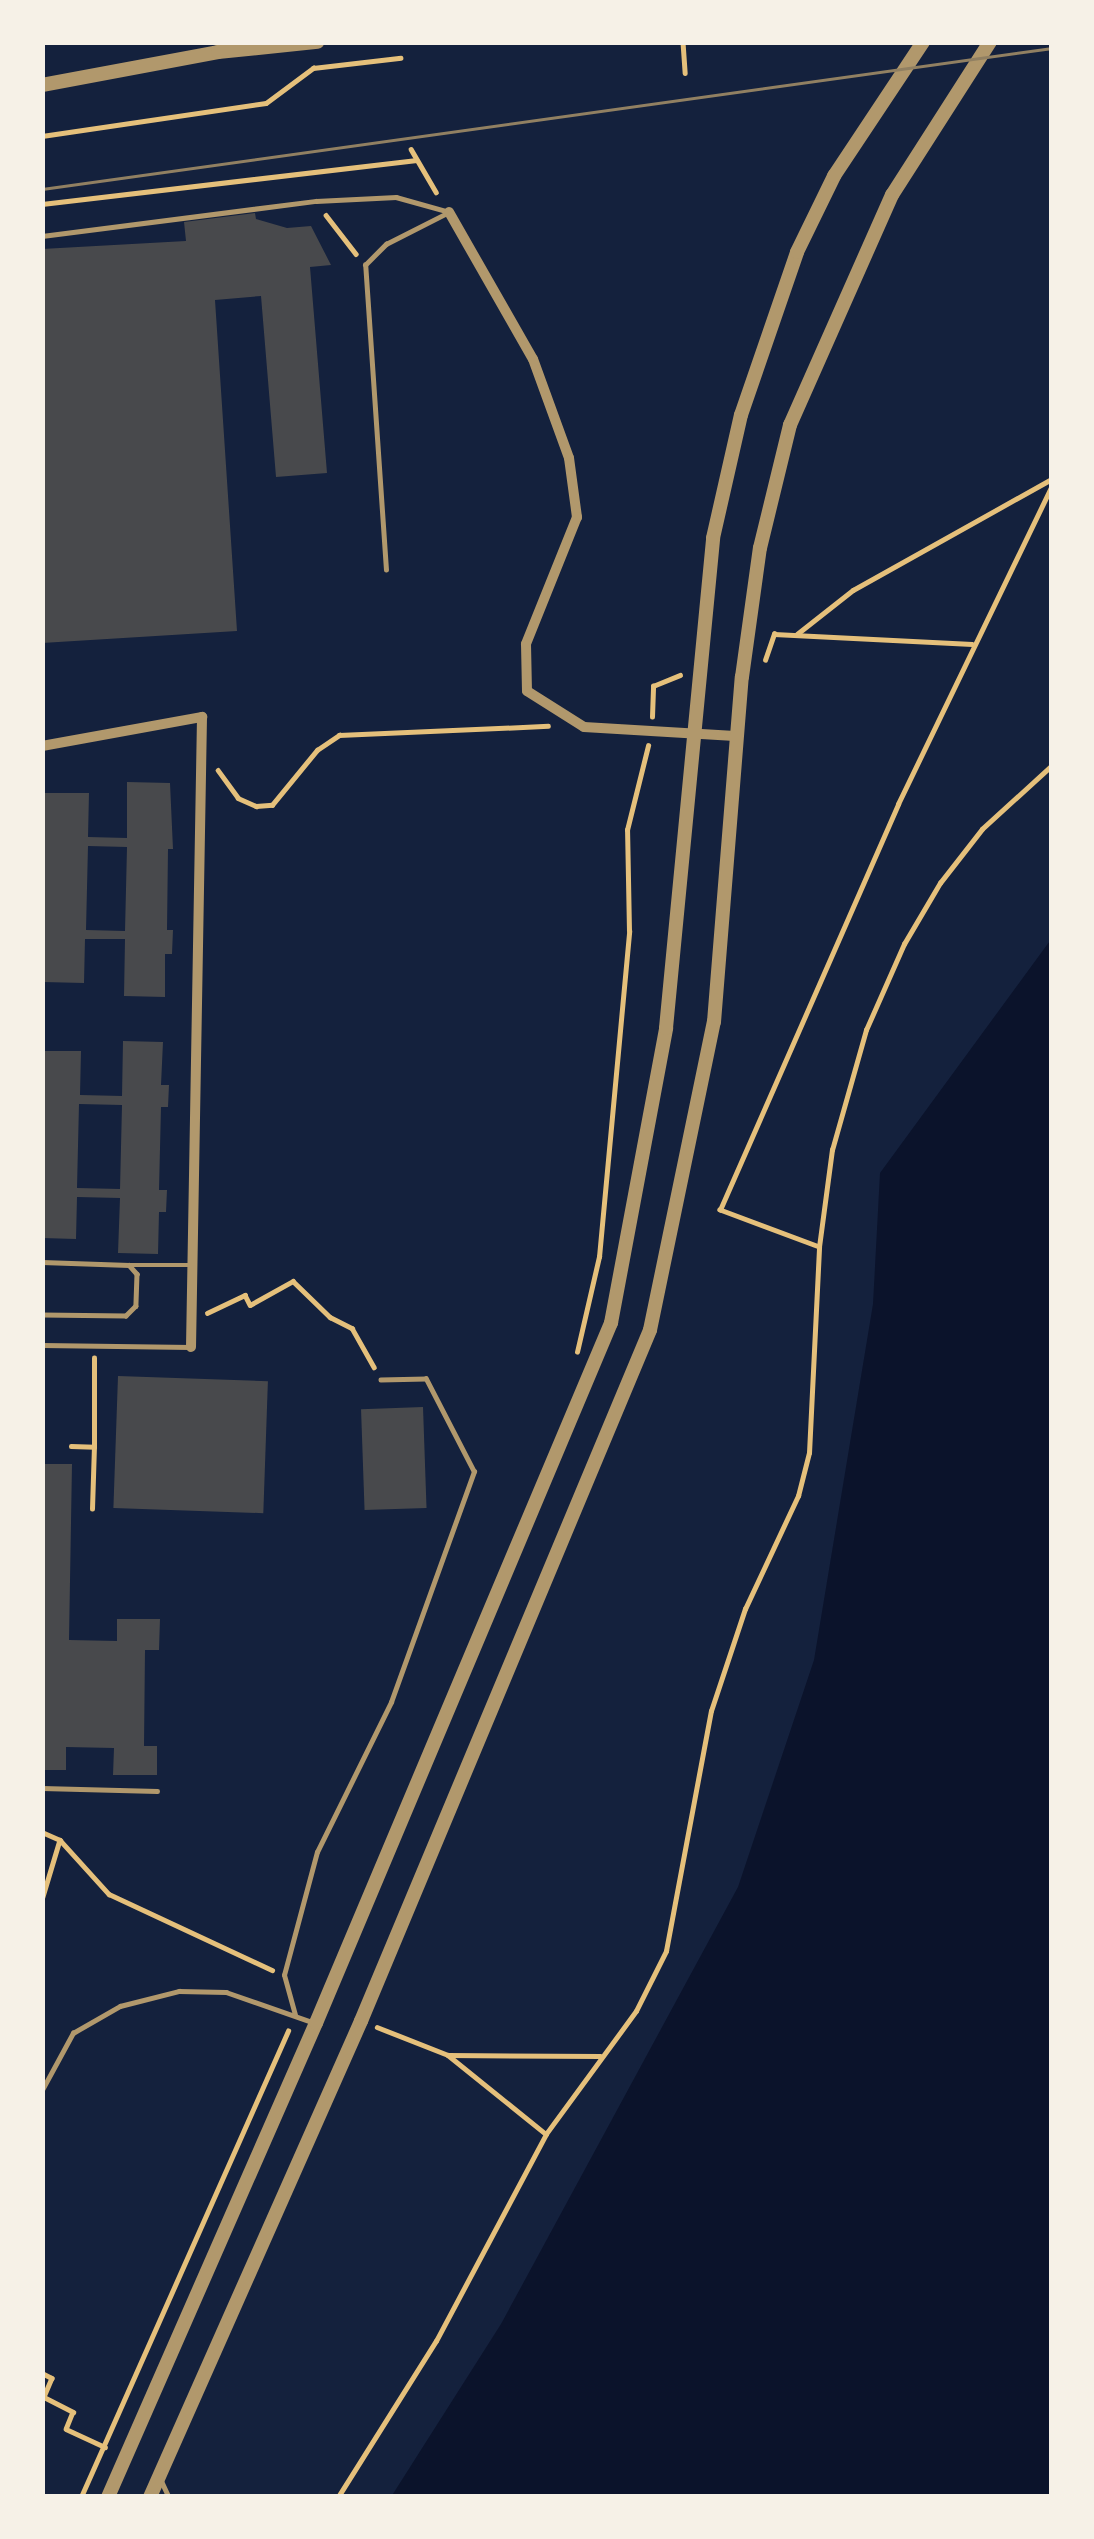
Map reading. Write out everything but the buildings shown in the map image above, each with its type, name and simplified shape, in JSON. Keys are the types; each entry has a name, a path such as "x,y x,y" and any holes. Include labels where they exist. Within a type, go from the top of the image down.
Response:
{"street":[{"path":"42,85 218,52 317,42"},
{"path":"108,2497 316,2023 611,1323 667,1028 712,538 741,415 816,214 845,159 923,42"},
{"path":"150,2497 361,2021 650,1330 714,1022 735,736 760,548 790,425 836,310 892,195 990,42"},
{"path":"449,212 533,359 569,458 578,517 526,644 527,692 584,727 735,736"},
{"path":"42,746 202,718 191,1347"}],"lane":[{"path":"42,236 316,201 396,197 449,212"},
{"path":"386,570 365,265 386,244 449,212"},
{"path":"42,1262 192,1265"},
{"path":"42,1315 125,1316 136,1306 137,1274 129,1264"},
{"path":"42,1345 191,1347"},
{"path":"295,2015 284,1976 317,1852 391,1702 474,1472 426,1379 381,1380"},
{"path":"42,1787 157,1791"},
{"path":"42,2090 73,2033 120,2006 179,1991 226,1992 316,2023"},
{"path":"159,2475 169,2497"}],"path":[{"path":"682,42 685,73"},
{"path":"42,136 266,103 313,68 400,58"},
{"path":"411,149 449,212"},
{"path":"42,204 416,160"},
{"path":"316,201 365,265"},
{"path":"797,634 853,590 1052,482"},
{"path":"819,1247 720,1210 972,644 1052,482"},
{"path":"764,665 774,634 972,644"},
{"path":"211,760 238,798 256,806 272,805 307,761 339,735 442,726 584,727"},
{"path":"575,1359 599,1257 629,931 627,830 652,730"},
{"path":"338,2497 436,2341 546,2134 636,2011 666,1951 711,1712 745,1609 797,1496 809,1453 819,1247 832,1150 866,1030 904,944 982,829 1052,765"},
{"path":"217,1308 245,1295 250,1305 293,1281 310,1301 352,1328 381,1380"},
{"path":"92,1509 94,1346"},
{"path":"71,1447 94,1448"},
{"path":"42,1832 60,1840 109,1894 284,1976"},
{"path":"42,1900 60,1840"},
{"path":"81,2497 295,2015"},
{"path":"361,2021 448,2055 546,2134"},
{"path":"448,2055 600,2056"},
{"path":"42,2373 52,2378 43,2399 73,2412 66,2429 104,2447"}],"water":[{"path":"1052,938 1052,2497 391,2497 501,2324 738,1887 814,1660 873,1304 880,1173"}],"tram line":[{"path":"42,189 1052,48"}]}
